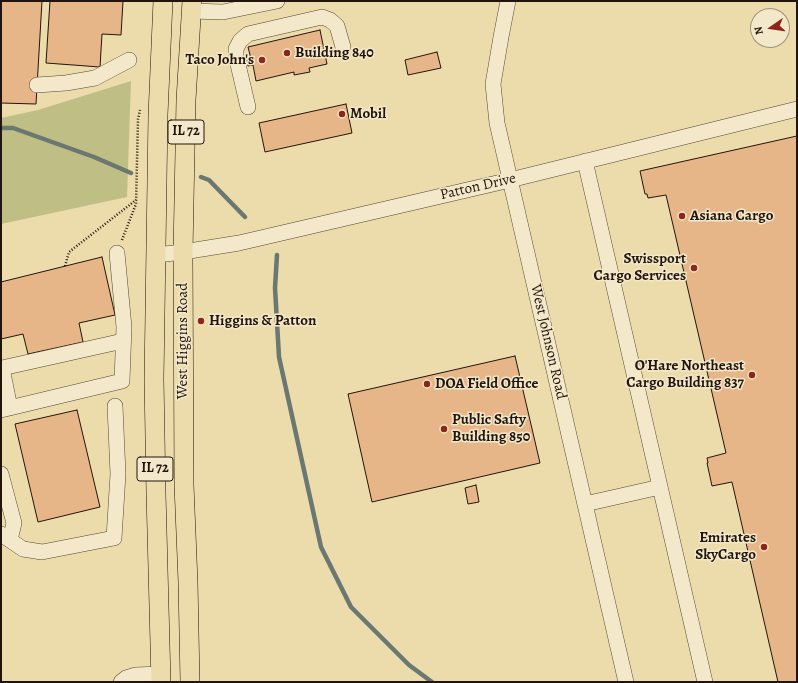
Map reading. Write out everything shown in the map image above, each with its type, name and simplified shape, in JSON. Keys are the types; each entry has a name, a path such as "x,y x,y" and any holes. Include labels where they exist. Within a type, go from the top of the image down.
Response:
{"main road":[{"name":"West Higgins Road","path":"161,678 154,387 158,115 163,1"},
{"name":"West Higgins Road","path":"190,682 184,485 183,252 186,100 191,6"}],"street":[{"path":"191,6 223,12 277,1"},
{"name":"West Johnson Road","path":"508,1 500,37 493,84 497,123 626,682"},
{"path":"248,107 236,56 236,49 240,41 248,34 322,17 330,20 337,26 343,47"},
{"path":"37,85 66,83 95,78 129,60"},
{"name":"Patton Drive","path":"156,256 239,243 510,180 797,109"},
{"path":"585,161 705,682"},
{"path":"117,253 124,327 122,381 5,409 2,368 123,341"},
{"path":"1,474 14,522 6,537 23,549 42,552 114,538 118,474 115,406"},
{"path":"585,504 660,487"},
{"path":"120,682 126,678 136,675 161,678"}],"path":[{"path":"117,253 136,204 138,119 140,107"},
{"path":"65,266 69,252 136,200"}],"shaded area":[{"path":"131,81 127,197 1,224 1,118 38,110"}],"building":[{"path":"1,1 42,1 36,104 1,103"},
{"path":"50,1 123,1 121,35 102,34 100,67 46,63"},
{"name":"Building 840","path":"320,30 327,64 309,68 310,72 294,75 294,72 256,81 253,65 248,66 247,60 251,59 248,47"},
{"path":"437,52 441,68 408,75 405,60"},
{"path":"346,104 352,133 265,152 259,123"},
{"name":"O'Hare Northeast Cargo Building 837","path":"797,136 797,682 778,682 732,482 712,486 707,458 726,453 666,195 648,198 647,194 645,194 640,171"},
{"path":"102,257 115,315 79,323 83,342 28,354 23,334 1,339 1,282"},
{"name":"Public Safty Building 850","path":"515,356 540,463 372,502 348,394"},
{"path":"77,410 100,507 38,522 15,424"},
{"path":"476,485 479,502 468,504 465,488"}],"waterway":[{"path":"1,128 13,128 94,157 131,173"},
{"path":"201,177 209,180 245,217"},
{"path":"277,255 275,288 279,357 321,547 351,607 409,665 432,682"}],"place":[{"name":"Building 840","path":"287,53"},
{"name":"Taco John's","path":"262,60"},
{"name":"Mobil","path":"342,114"},
{"name":"Asiana Cargo","path":"682,216"},
{"name":"Swissport Cargo Services","path":"694,268"},
{"name":"Higgins & Patton","path":"201,321"},
{"name":"O'Hare Northeast Cargo Building 837","path":"752,375"},
{"name":"DOA Field Office","path":"427,384"},
{"name":"Public Safty Building 850","path":"444,429"},
{"name":"Emirates SkyCargo","path":"764,547"}]}
